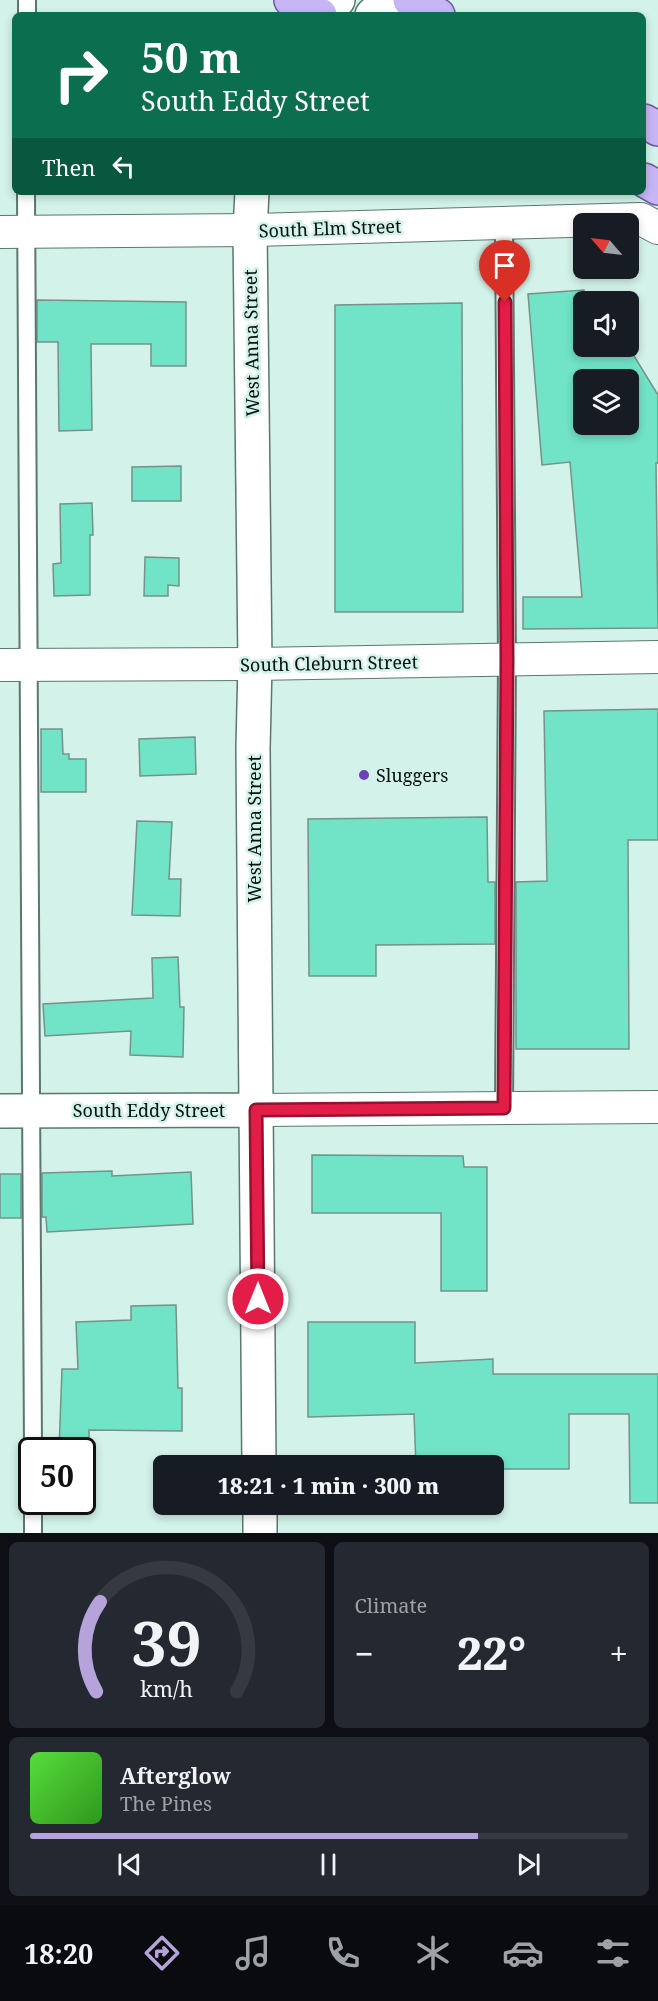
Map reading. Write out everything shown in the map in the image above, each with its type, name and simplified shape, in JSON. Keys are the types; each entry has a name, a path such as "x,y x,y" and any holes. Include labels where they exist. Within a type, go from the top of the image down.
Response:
{"main road":[{"path":"291,0 315,12"},
{"path":"324,12 338,0"},
{"path":"375,12 388,0"},
{"path":"410,0 432,12"},
{"name":"West Anna Street","path":"252,195 250,230 255,664 253,760 259,1455"},
{"name":"South Eddy Street","path":"15,1111 256,1110"},
{"path":"260,1515 260,1533"}],"street":[{"name":"South Elm Street","path":"13,232 250,230 641,219 658,228"},
{"name":"South Cleburn Street","path":"14,665 255,664 658,657"},
{"name":"South Eddy Street","path":"256,1110 658,1107"}],"lane":[{"path":"25,195 13,232 15,1111 32,1437"},
{"path":"504,223 507,660 504,1108"},
{"path":"33,1515 33,1533"}],"building":[{"path":"584,290 573,291 573,357 635,357 658,395 658,463 656,463 658,628 523,629 523,597 582,597 570,462 542,465 528,294"},
{"path":"37,300 186,302 186,366 151,366 151,344 91,344 92,430 59,431 58,342 37,342"},
{"path":"462,303 463,612 335,612 335,305"},
{"path":"181,466 181,501 132,501 132,467"},
{"path":"92,503 90,595 54,596 53,564 61,563 60,504"},
{"path":"145,557 179,558 179,586 168,585 168,596 144,596"},
{"path":"658,709 658,840 628,840 629,1049 516,1049 516,882 547,881 544,711"},
{"path":"41,729 62,729 63,754 69,754 69,759 86,759 86,792 41,792"},
{"path":"195,737 196,774 140,776 139,739"},
{"path":"487,817 488,882 495,882 495,944 376,945 376,976 309,976 308,819"},
{"path":"137,821 172,822 169,879 181,879 180,916 132,915"},
{"path":"178,957 180,1007 184,1007 183,1057 130,1055 131,1031 45,1036 43,1004 153,998 152,958"},
{"path":"312,1155 463,1156 464,1167 487,1167 487,1291 441,1291 441,1213 312,1213"},
{"path":"112,1171 112,1176 191,1172 193,1224 47,1232 46,1217 42,1217 42,1173"},
{"path":"0,1174 21,1174 21,1218 0,1218"},
{"path":"176,1305 178,1388 182,1388 182,1431 89,1430 89,1437 59,1437 62,1369 78,1369 76,1322 131,1320 131,1306"},
{"path":"308,1322 415,1322 415,1363 493,1359 493,1374 658,1374 658,1503 630,1503 629,1414 569,1414 569,1469 504,1469 504,1455 416,1455 414,1414 308,1417"}],"place":[{"name":"Sluggers","path":"364,775"}],"route":[{"path":"258,1299 256,1110 504,1108 507,660 505,302"}]}
